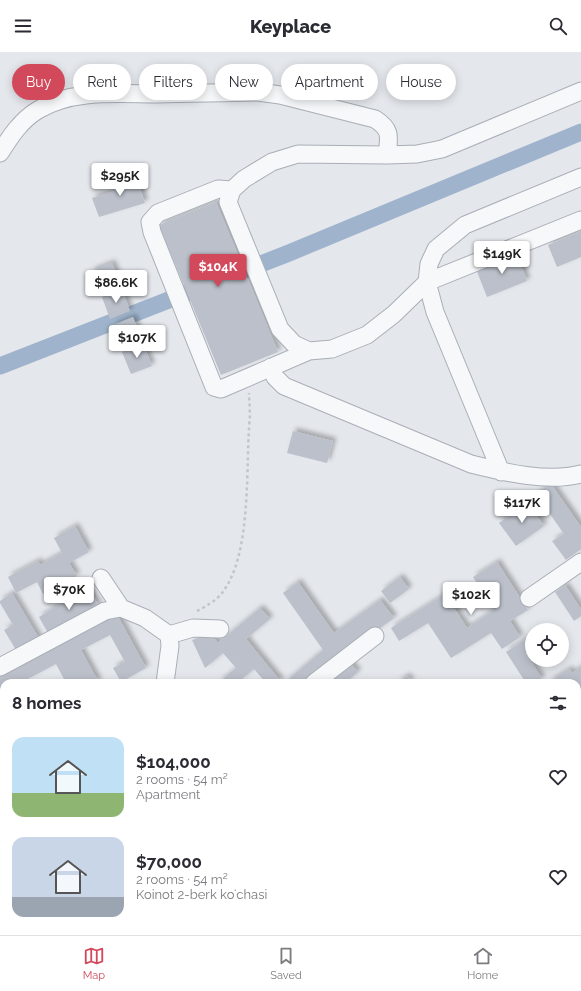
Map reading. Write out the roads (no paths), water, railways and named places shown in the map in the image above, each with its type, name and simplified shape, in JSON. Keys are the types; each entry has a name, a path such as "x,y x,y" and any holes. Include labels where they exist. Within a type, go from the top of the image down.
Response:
{"street":[{"path":"309,352 294,344 280,329 228,202 232,190 244,179 272,162 298,154 418,154 442,148 581,91"},
{"path":"0,153 23,121 37,110 55,101 67,98 103,94 258,92 280,95 375,119 385,126 388,132 386,155"},
{"path":"501,472 434,312 427,282 429,264 436,249 465,225 581,176"},
{"path":"232,190 218,189 158,213 150,222 152,232 214,387 221,388 309,352 332,348 367,336 394,314 427,282 581,220"},
{"path":"271,367 275,376 284,386 471,464 501,472 542,477 579,477"},
{"path":"529,598 581,562"},
{"path":"102,578 121,608"},
{"path":"0,667 105,611 121,608 145,618 169,635 170,646 166,679"},
{"path":"169,635 193,628 220,629"},
{"path":"319,679 375,636"}],"waterway":[{"path":"0,366 289,253 581,132"}]}
